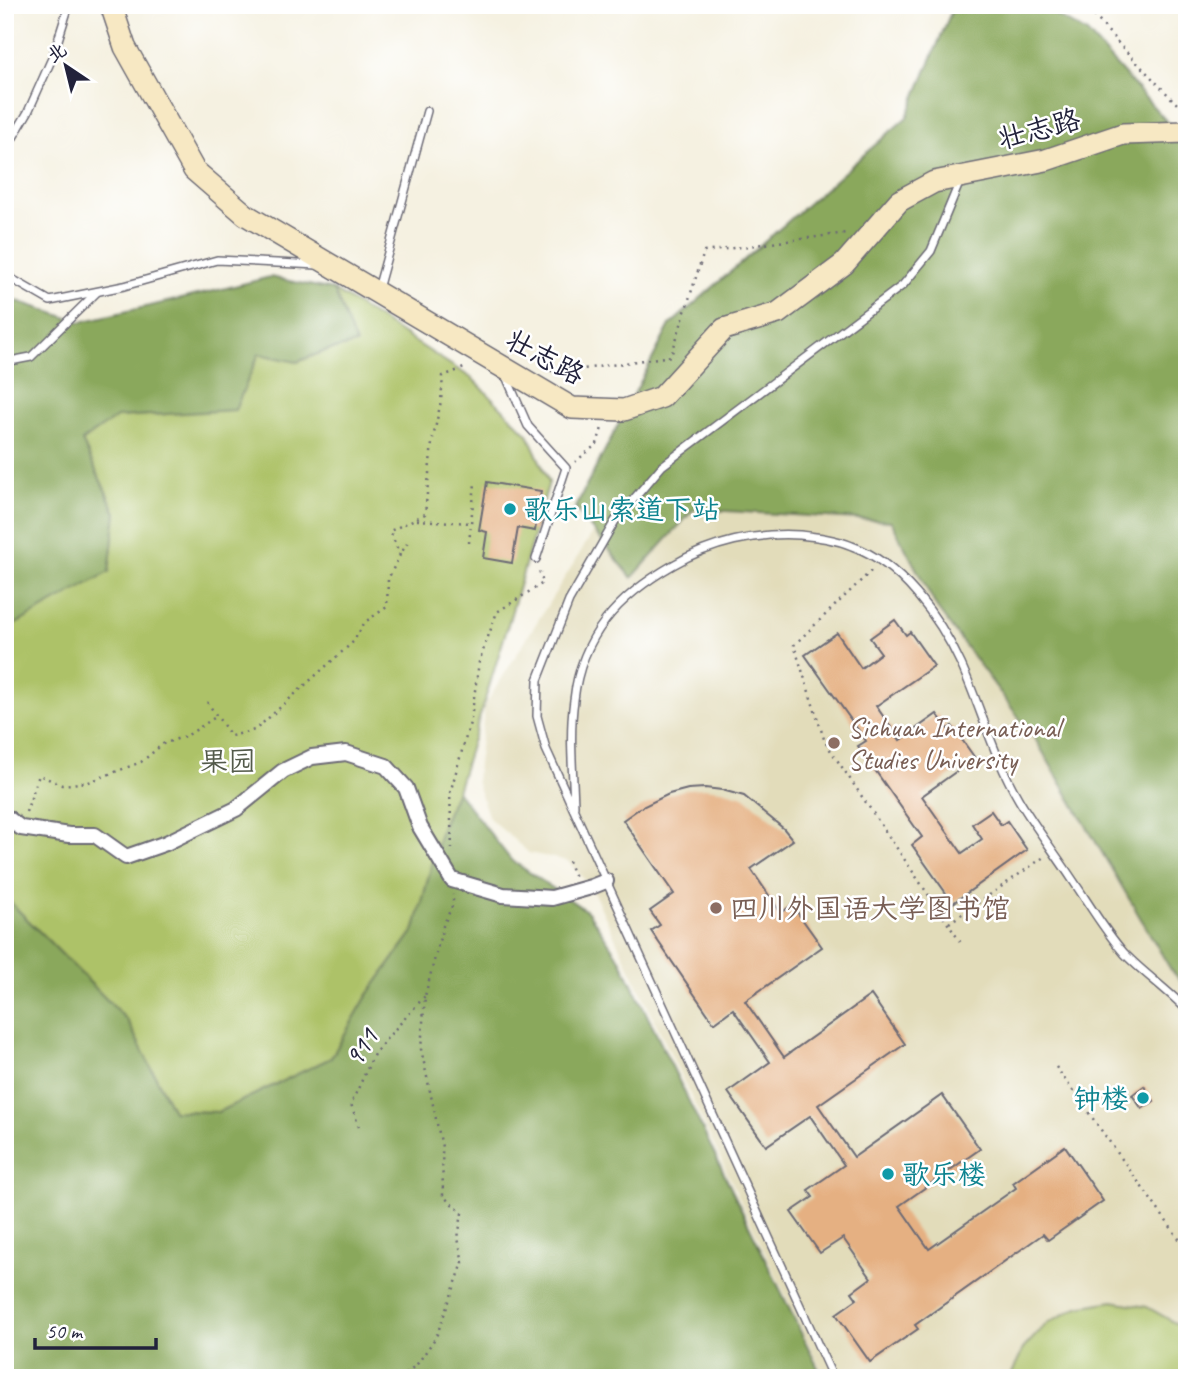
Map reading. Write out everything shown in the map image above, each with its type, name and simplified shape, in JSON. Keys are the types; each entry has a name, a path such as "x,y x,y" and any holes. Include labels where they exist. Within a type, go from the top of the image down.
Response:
{"street":[{"name":"壮志路","path":"111,5 125,47 194,170 246,215 572,408 624,410 662,397 724,329 778,313 844,264 899,201 934,182 1046,160 1123,134 1187,132"},
{"path":"5,816 21,828 69,835 95,835 126,857 166,843 236,809 283,771 312,757 346,753 386,766 406,788 419,827 452,880 503,895 552,898 606,881"}],"lane":[{"path":"5,151 28,112 53,57 69,5"},
{"path":"376,293 427,111"},
{"path":"833,1378 547,749 537,716 538,680 569,601 615,522 662,466 904,285 931,251 962,177"},
{"path":"5,275 50,301 124,286 217,260 330,265"},
{"path":"5,362 31,357 97,291"},
{"path":"501,366 528,426 566,468 536,559"},
{"path":"574,812 573,699 579,671 589,644 626,597 655,575 688,556 753,537 823,537 854,546 881,561 913,590 932,614 960,662 1003,769 1019,799 1111,937 1141,970 1187,1010"}],"path":[{"path":"1085,5 1179,106 1187,107"},
{"path":"544,368 557,373 671,356 704,252 846,233 863,242"},
{"path":"400,555 390,531 425,514 432,443 442,401 443,376 464,368"},
{"path":"566,468 597,444 602,429"},
{"path":"469,543 475,483"},
{"path":"413,520 471,523"},
{"path":"208,702 232,736 255,730 353,642 365,622 387,607 388,579 408,542"},
{"path":"452,850 450,793 471,719 479,662 497,612 543,583 536,559"},
{"path":"881,561 794,645 825,742 961,943"},
{"path":"21,828 39,775 62,785 89,782 141,762 163,744 188,736 217,716"},
{"path":"949,923 1053,850"},
{"path":"401,1378 418,1363 436,1337 463,1264 458,1238 462,1213 443,1196 442,1147 421,1049 425,996 443,926 453,904 452,880"},
{"name":"911","path":"359,1127 351,1104 373,1054 425,996"},
{"path":"1056,1066 1187,1250"}],"shaded area":[{"name":"Sichuan International Studies University","path":"1187,190 1187,1378 825,1378 591,887 568,861 529,853 489,818 476,781 485,705 607,510"}],"green space":[{"path":"954,5 1038,5 1087,33 1187,144 1187,987 1171,970 1037,742 937,608 891,521 694,509 632,578 575,508 670,325 907,117"},
{"path":"270,277 334,290 356,344 325,351 297,362 259,354 235,410 117,417 82,441 116,513 109,572 5,630 5,297 80,322"},
{"name":"果园","path":"334,290 473,379 528,434 549,482 457,791 442,825 415,929 367,996 331,1058 218,1112 173,1111 127,1020 5,897 5,630 109,572 116,513 82,442 116,417 167,414 259,353 297,362 325,351 355,344"},
{"path":"457,791 511,860 588,912 621,961 823,1378 5,1378 5,897 127,1020 173,1111 218,1112 331,1058 367,996 415,929 442,825"},
{"path":"1113,1301 1147,1307 1187,1332 1187,1378 1010,1378 1023,1349 1047,1323 1078,1307"}],"building":[{"name":"歌乐山索道下站","path":"487,482 541,491 535,531 518,528 512,563 483,558 487,532 479,530"},
{"path":"895,620 906,635 910,632 934,666 876,706 900,740 937,714 948,729 952,726 975,758 922,796 962,853 982,839 972,824 991,811 1001,825 1007,821 1027,850 953,903 912,845 922,837 858,746 866,741 805,655 837,633 861,668 881,653 870,638"},
{"name":"歌乐楼","path":"705,788 744,796 784,829 793,840 751,869 781,913 792,905 822,947 745,1001 784,1057 871,995 905,1044 818,1105 854,1157 942,1095 980,1149 899,1206 929,1249 1016,1188 1013,1183 1065,1146 1103,1201 1048,1240 1043,1234 915,1325 918,1329 870,1362 836,1314 857,1299 852,1292 871,1278 843,1238 820,1253 791,1212 813,1197 808,1190 844,1165 810,1116 766,1146 728,1092 770,1062 733,1009 714,1023 651,931 660,925 650,911 674,894 623,820 669,794"},
{"name":"钟楼","path":"1144,1086 1154,1101 1142,1109 1132,1095"}],"place":[{"name":"歌乐山索道下站","path":"510,509"},
{"name":"Sichuan International Studies University","path":"834,743"},
{"name":"四川外国语大学图书馆","path":"716,908"},
{"name":"钟楼","path":"1143,1098"},
{"name":"歌乐楼","path":"888,1174"}]}
